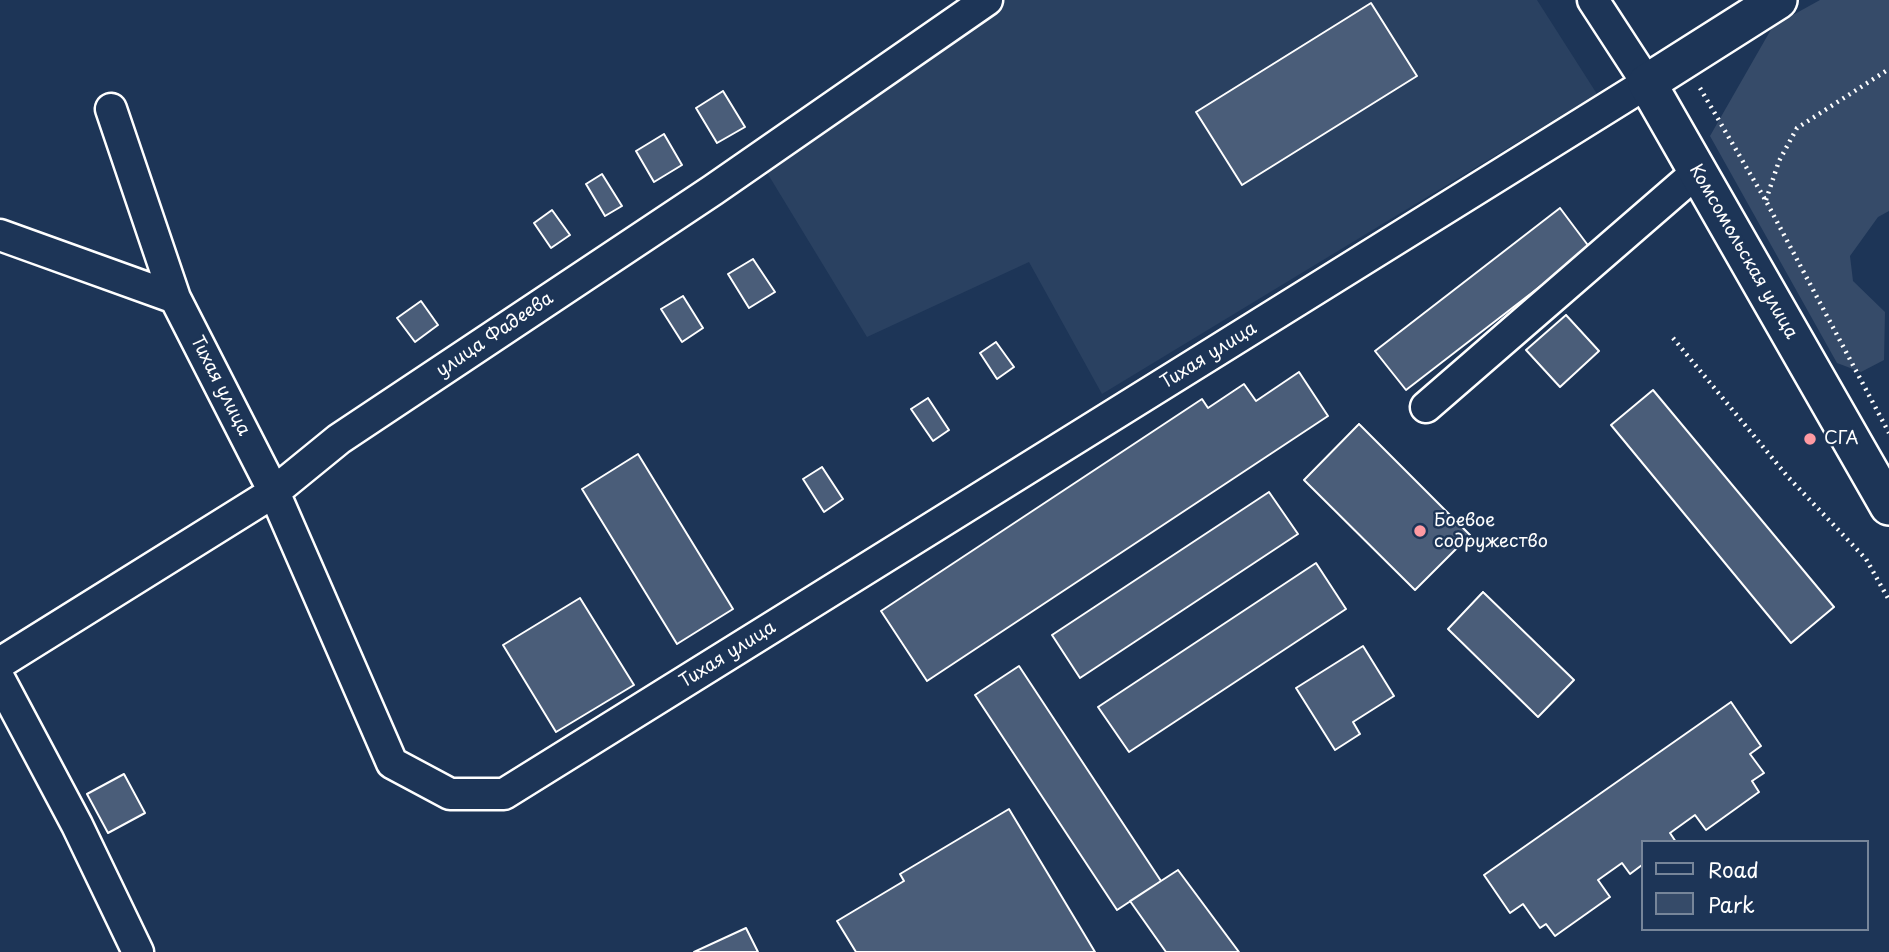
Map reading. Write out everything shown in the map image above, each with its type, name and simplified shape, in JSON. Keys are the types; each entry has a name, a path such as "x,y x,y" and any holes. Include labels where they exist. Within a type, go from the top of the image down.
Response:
{"main road":[{"path":"1647,83 1778,0"},
{"name":"Комсомольская улица","path":"1647,83 1889,506"}],"street":[{"name":"улица Фадеева","path":"0,663 274,492 339,439 713,191 987,0"},
{"name":"Комсомольская улица","path":"1593,0 1647,83"},
{"name":"Тихая улица","path":"111,109 175,298 274,492 392,763 450,794 504,794 1647,83"},
{"path":"1426,407 1697,172"},
{"path":"0,235 175,298"},
{"path":"0,680 77,825 138,952"}],"path":[{"path":"1684,60 1766,201 1889,433"},
{"path":"1766,201 1779,161 1797,128 1889,69"},
{"path":"1673,338 1788,477 1866,559 1889,600"}],"shaded area":[{"path":"998,0 1537,0 1597,94 1102,394 1029,262 867,337 766,171"}],"green space":[{"path":"1820,0 1889,0 1889,211 1878,217 1850,256 1853,281 1885,312 1884,360 1861,372 1837,363 1710,136 1773,26"}],"building":[{"path":"1371,3 1417,76 1242,185 1196,112"},
{"path":"723,91 745,127 717,143 696,108"},
{"path":"664,134 682,165 654,182 636,151"},
{"path":"602,174 622,206 605,216 586,184"},
{"path":"1560,208 1590,248 1406,390 1375,351"},
{"path":"552,210 570,235 551,248 534,223"},
{"path":"753,259 775,292 749,308 728,274"},
{"path":"683,296 703,328 682,342 661,309"},
{"path":"421,301 438,325 415,342 397,318"},
{"path":"1566,315 1599,351 1560,387 1526,350"},
{"path":"996,342 1014,367 997,379 980,353"},
{"path":"1299,372 1328,416 927,681 881,611 1202,399 1208,408 1244,384 1256,401"},
{"path":"1653,390 1834,607 1791,643 1611,425"},
{"path":"928,398 949,430 933,441 911,409"},
{"path":"1359,424 1470,535 1415,590 1304,480"},
{"path":"638,454 733,609 677,644 582,489"},
{"path":"822,467 843,499 824,512 803,479"},
{"path":"1269,492 1298,534 1080,678 1052,635"},
{"path":"1316,563 1346,609 1129,752 1098,707"},
{"path":"1483,592 1574,680 1538,717 1448,629"},
{"path":"580,598 634,685 556,732 503,645"},
{"path":"1363,646 1394,696 1353,722 1360,734 1335,750 1296,688"},
{"path":"1019,666 1161,881 1117,910 975,695"},
{"path":"1731,702 1761,746 1750,754 1764,773 1752,781 1759,792 1706,830 1695,815 1670,833 1675,840 1640,840 1640,866 1630,874 1622,863 1598,880 1610,897 1555,936 1546,924 1540,928 1523,904 1510,913 1484,875"},
{"path":"124,774 145,813 108,833 87,794"},
{"path":"1009,809 1095,952 856,952 837,921 904,881 900,874"},
{"path":"1178,870 1239,952 1166,952 1130,901"},
{"path":"746,928 758,952 694,952"}],"place":[{"name":"СГА","path":"1810,439"},
{"name":"Боевое содружество","path":"1420,531"}]}
